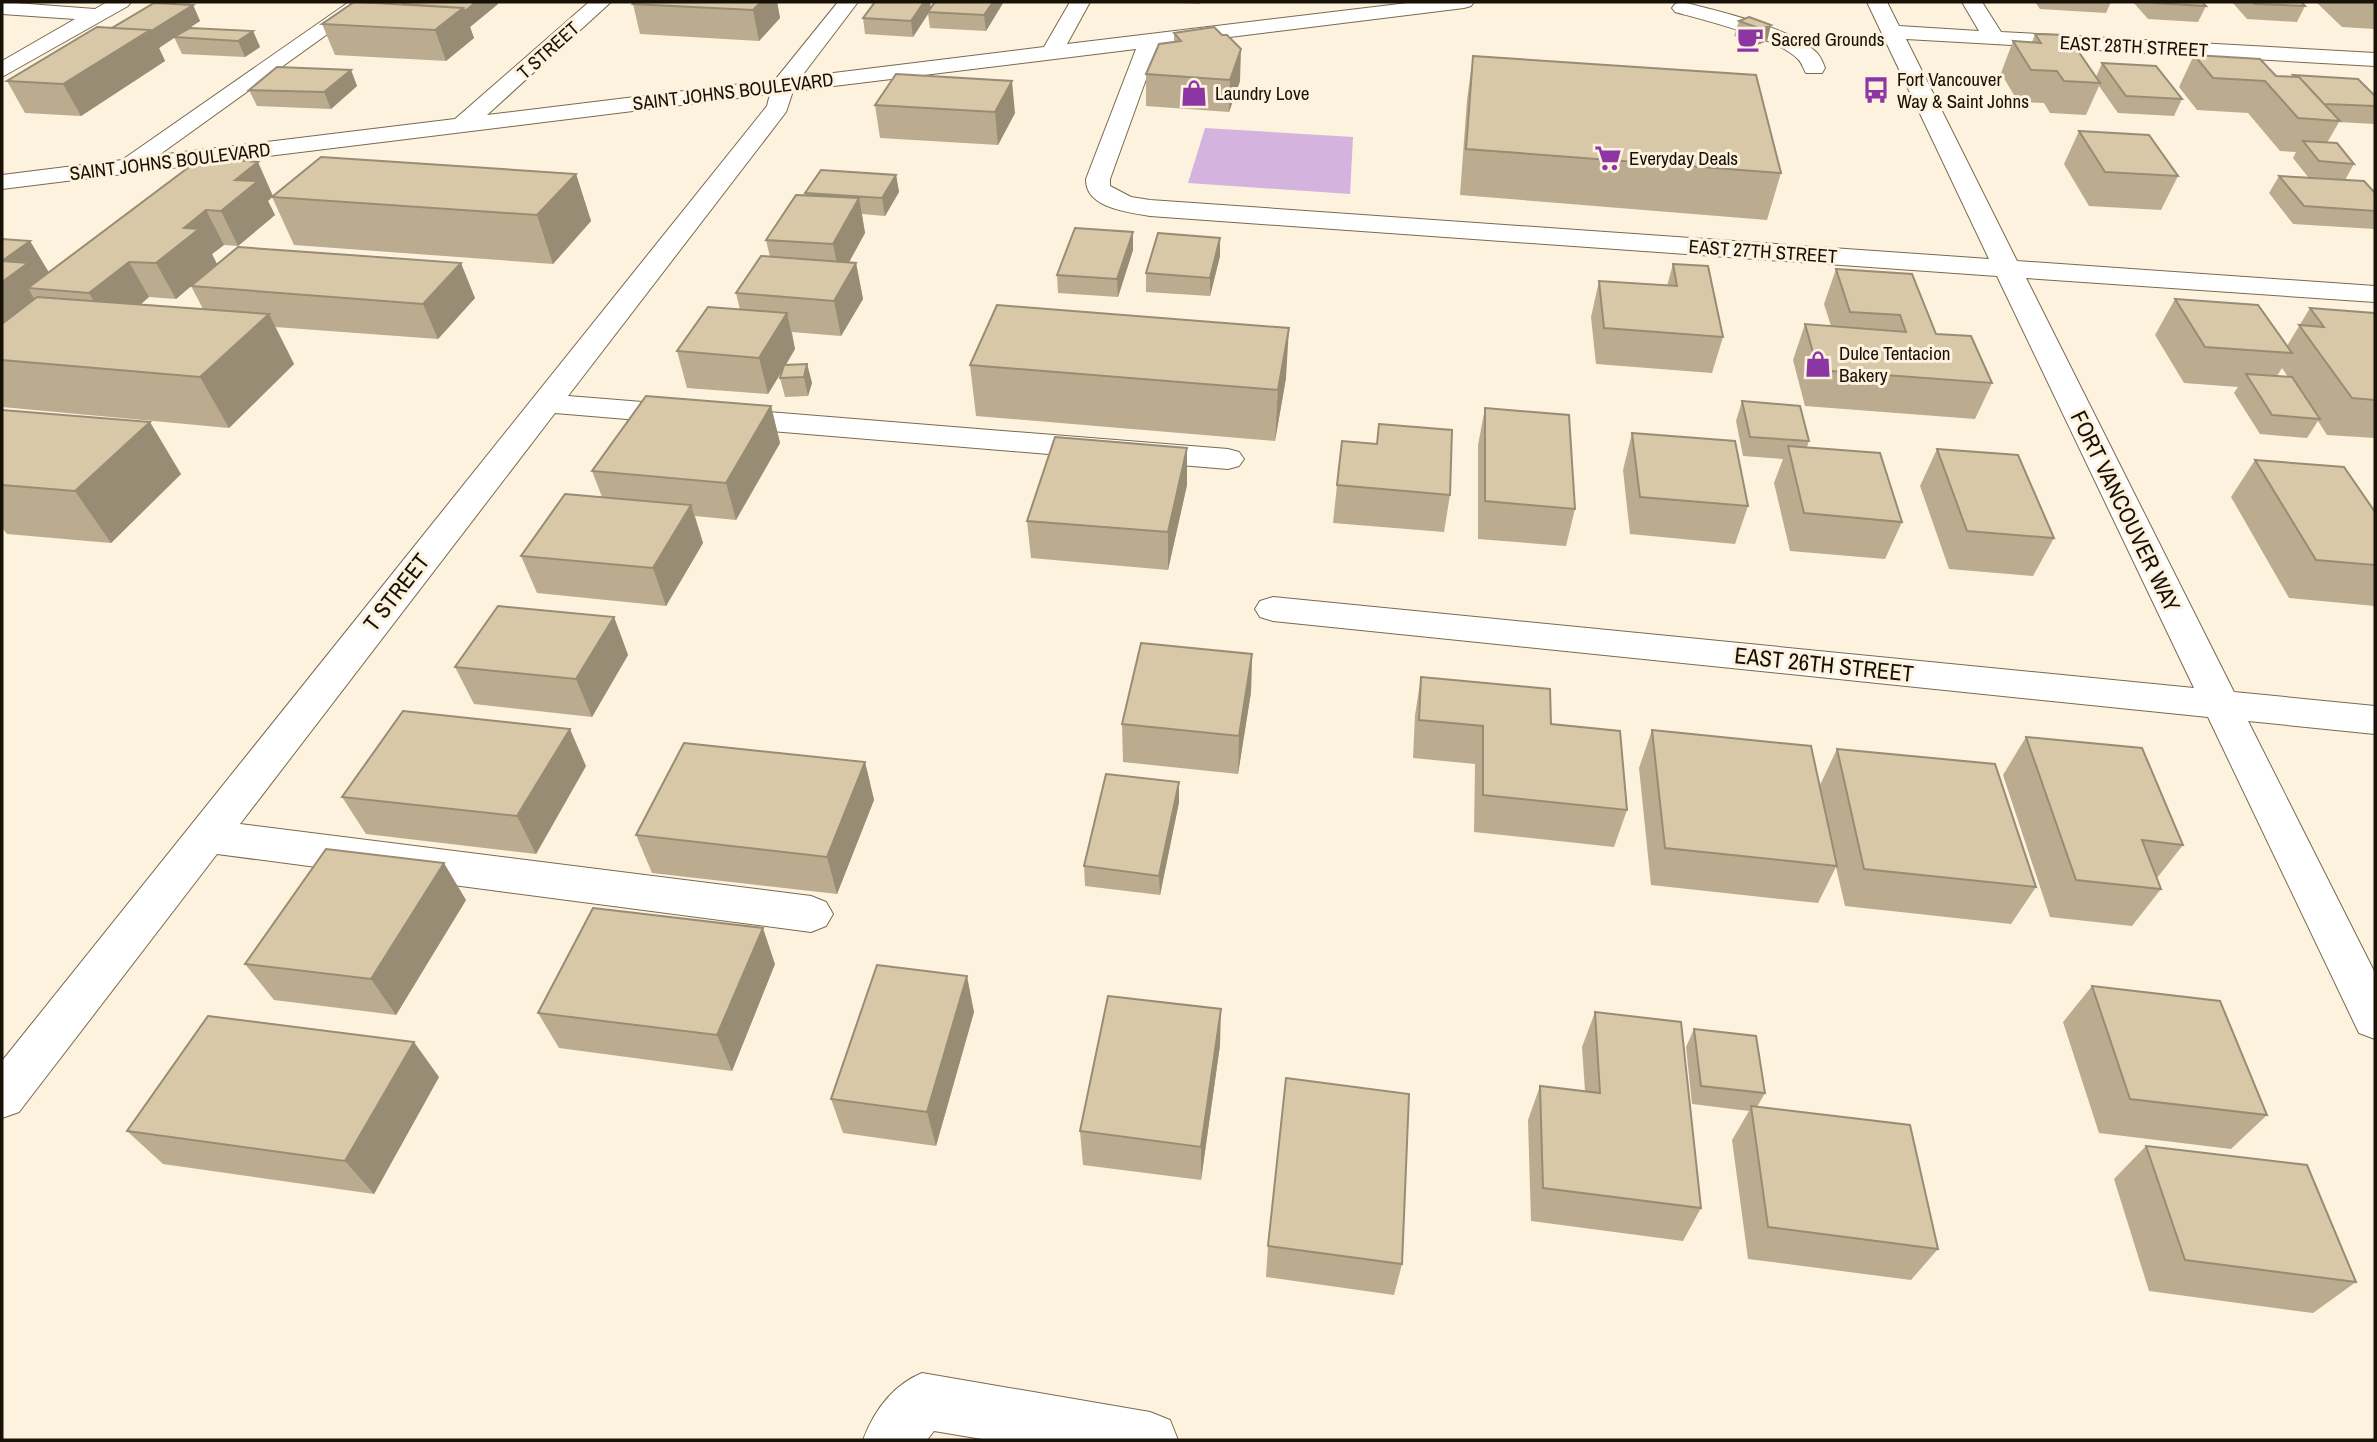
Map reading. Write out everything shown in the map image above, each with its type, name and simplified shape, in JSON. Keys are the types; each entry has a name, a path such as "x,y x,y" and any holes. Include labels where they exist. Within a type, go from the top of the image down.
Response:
{"street":[{"path":"2,70 121,2"},
{"path":"128,167 362,2"},
{"name":"T STREET","path":"462,125 601,2"},
{"name":"T STREET","path":"2,1097 778,107 783,85 848,2"},
{"path":"1053,51 1080,2"},
{"name":"SAINT JOHNS BOULEVARD","path":"2,182 1150,39 1313,10 1464,2"},
{"name":"FORT VANCOUVER WAY","path":"1877,2 2375,1019"},
{"path":"1972,2 1994,38"},
{"path":"2,8 98,15"},
{"path":"1682,8 1794,46 1810,58 1814,68 1786,62 1711,32 1682,8"},
{"name":"EAST 28TH STREET","path":"1892,32 2375,59"},
{"name":"EAST 27TH STREET","path":"1150,39 1098,179 1098,188 1106,196 1122,203 1150,208 2375,294"},
{"path":"545,403 1228,459"},
{"name":"EAST 26TH STREET","path":"1273,609 2375,720"},
{"path":"204,836 811,914"},
{"path":"906,1420 1150,1440"}],"shaded area":[{"path":"1205,128 1353,137 1350,194 1188,183"}],"building":[{"path":"354,2 463,8 435,30 322,24"},
{"path":"476,2 465,11 463,8 402,4"},
{"path":"761,2 753,10 633,4"},
{"path":"875,2 924,2 911,21 863,18"},
{"path":"935,2 993,2 984,15 928,12"},
{"path":"2153,2 2202,2 2206,6 2155,3"},
{"path":"2253,2 2301,2 2305,6 2255,4"},
{"path":"154,3 193,5 151,31 112,28"},
{"path":"1749,17 1771,25 1761,29 1739,21"},
{"path":"97,27 150,30 63,84 7,81"},
{"path":"1214,27 1241,49 1230,80 1146,74 1159,44 1181,41 1174,33"},
{"path":"190,28 253,31 238,41 174,37"},
{"path":"2035,34 2067,35 2100,83 2064,81 2057,71 2031,70 2013,41 2041,43"},
{"path":"2194,55 2260,59 2276,76 2299,77 2340,121 2298,118 2265,81 2213,78"},
{"path":"1473,56 1756,75 1781,173 1466,149"},
{"path":"2102,63 2156,66 2182,99 2126,96"},
{"path":"277,67 351,70 324,92 249,90"},
{"path":"896,74 1012,81 995,112 875,105"},
{"path":"2293,75 2358,79 2375,96 2375,106 2324,104 2299,77"},
{"path":"2079,131 2149,135 2178,176 2105,172"},
{"path":"2303,141 2337,143 2354,164 2319,161"},
{"path":"321,157 576,174 537,215 272,197"},
{"path":"201,158 258,162 235,180 258,181 221,211 206,210 184,228 199,229 156,263 129,262 89,293 28,288"},
{"path":"821,170 896,175 882,198 805,193"},
{"path":"2279,176 2364,181 2375,193 2375,211 2304,206"},
{"path":"796,195 859,198 833,244 766,240"},
{"path":"1075,228 1133,232 1117,279 1057,275"},
{"path":"1158,233 1220,238 1210,278 1146,273"},
{"path":"2,239 30,241 2,261"},
{"path":"238,247 461,263 423,304 191,286"},
{"path":"761,256 856,263 834,301 736,293"},
{"path":"2,261 28,263 2,282"},
{"path":"1673,264 1708,266 1723,337 1604,328 1599,281 1677,286"},
{"path":"1836,269 1912,274 1936,334 1971,336 1992,383 1818,370 1805,324 1906,332 1900,315 1850,312"},
{"path":"37,297 269,314 200,377 2,360 2,324"},
{"path":"2175,299 2258,305 2292,353 2205,347"},
{"path":"997,305 1289,328 1278,390 970,365"},
{"path":"708,307 787,313 759,358 677,351"},
{"path":"2310,308 2374,313 2375,400 2352,398 2299,325 2324,327"},
{"path":"807,364 804,377 780,378 784,365"},
{"path":"2246,374 2292,377 2320,419 2272,415"},
{"path":"646,396 771,406 726,483 592,471"},
{"path":"1742,401 1800,406 1809,441 1750,437"},
{"path":"1485,408 1569,415 1575,509 1485,501"},
{"path":"2,410 150,422 75,491 2,485"},
{"path":"1379,424 1452,430 1450,495 1337,485 1342,441 1377,444"},
{"path":"1632,433 1735,441 1748,506 1640,497"},
{"path":"1055,437 1187,448 1168,532 1027,521"},
{"path":"1788,446 1880,453 1902,522 1804,513"},
{"path":"1937,449 2018,455 2054,538 1967,531"},
{"path":"2255,460 2344,467 2375,512 2375,565 2316,560"},
{"path":"565,494 691,505 653,568 521,556"},
{"path":"498,606 614,617 576,679 455,667"},
{"path":"1141,643 1252,654 1239,736 1122,724"},
{"path":"1421,677 1550,689 1551,724 1620,731 1627,810 1483,795 1483,726 1419,720"},
{"path":"403,711 570,729 517,816 342,797"},
{"path":"1652,730 1811,746 1837,866 1665,848"},
{"path":"2026,737 2142,748 2183,845 2142,840 2161,889 2076,880"},
{"path":"684,743 865,762 827,857 636,835"},
{"path":"1837,749 1995,764 2036,887 1864,869"},
{"path":"1106,774 1179,782 1159,876 1084,866"},
{"path":"326,849 444,863 371,979 245,964"},
{"path":"593,908 763,928 717,1035 538,1013"},
{"path":"877,965 967,976 927,1112 831,1099"},
{"path":"2092,986 2220,1001 2267,1115 2130,1099"},
{"path":"1108,996 1221,1009 1201,1147 1080,1131"},
{"path":"1595,1012 1681,1022 1701,1208 1543,1188 1540,1086 1600,1093"},
{"path":"208,1016 414,1042 345,1161 127,1131"},
{"path":"1694,1029 1756,1036 1765,1093 1701,1086"},
{"path":"1286,1078 1409,1094 1402,1264 1268,1246"},
{"path":"1751,1106 1910,1125 1938,1249 1768,1227"},
{"path":"2146,1146 2307,1165 2356,1282 2185,1260"}],"place":[{"name":"Sacred Grounds","path":"1750,39"},
{"name":"Fort Vancouver Way & Saint Johns","path":"1876,90"},
{"name":"Laundry Love","path":"1194,93"},
{"name":"Everyday Deals","path":"1608,158"},
{"name":"Dulce Tentacion Bakery","path":"1818,364"}]}
